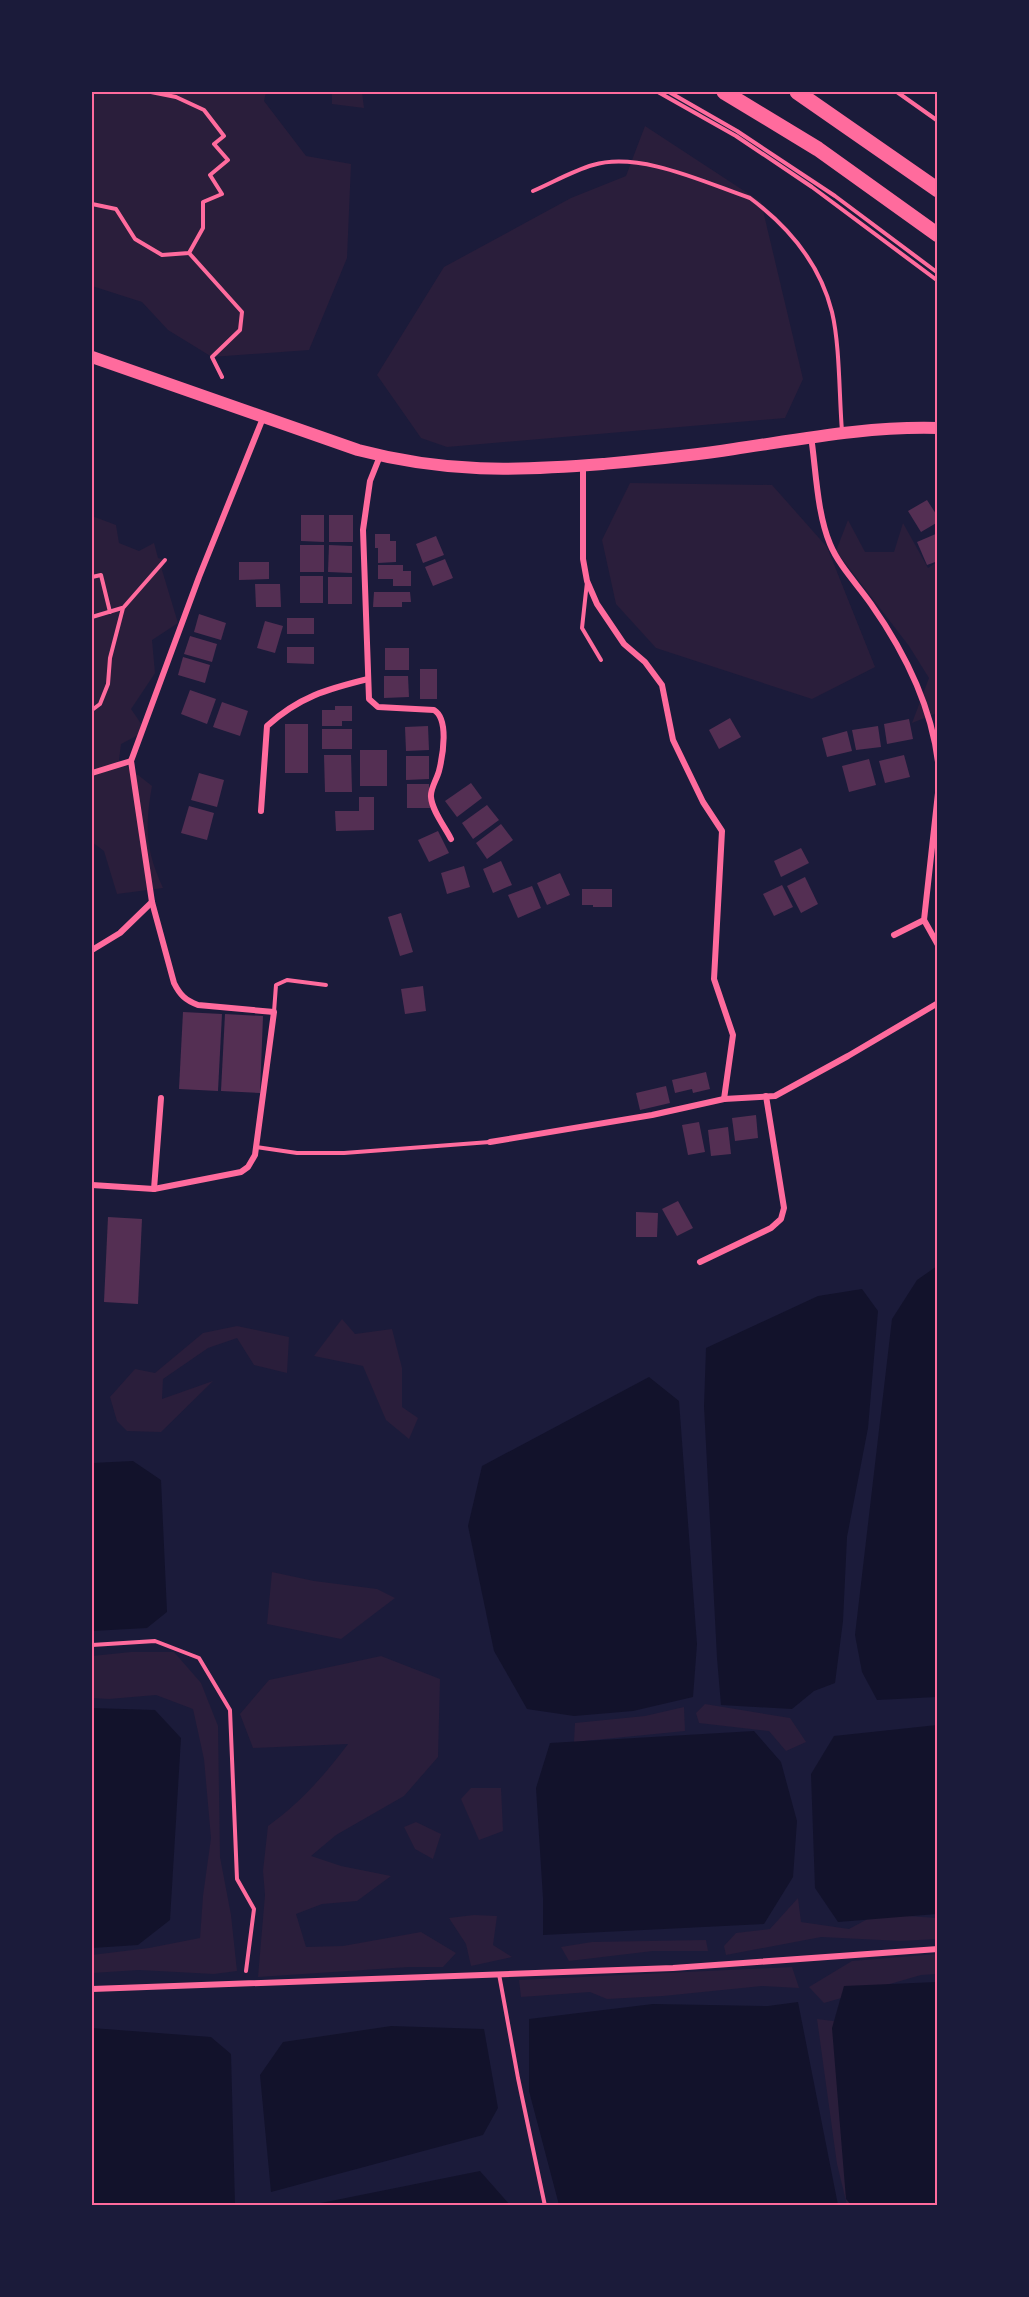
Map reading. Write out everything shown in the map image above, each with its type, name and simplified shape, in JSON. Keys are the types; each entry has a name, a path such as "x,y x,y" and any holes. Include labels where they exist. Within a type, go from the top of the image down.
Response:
{"highway":[{"path":"724,92 818,148 938,235"},
{"path":"797,92 938,190"}],"main road":[{"path":"92,357 263,418 380,456 438,466 485,470 583,465 702,454 842,432 938,428"}],"street":[{"path":"92,1185 153,1189 241,1172 252,1163 256,1147 274,1012 198,1005 186,1001 178,993 152,902 131,761 199,577 263,418"},
{"path":"811,436 823,521 830,544 880,617 910,672 929,718 938,762"},
{"path":"380,456 370,481 363,530 369,699 378,707 434,710 441,717 444,727 439,770 430,795 432,804 451,839"},
{"path":"583,465 583,559 587,581 597,604 624,644 645,662 662,685 673,740 703,802 722,831 714,979 733,1035 724,1099"},
{"path":"261,811 267,726 285,710 323,690 368,679"},
{"path":"92,773 131,761"},
{"path":"938,793 924,920 938,945"},
{"path":"92,950 120,933 152,902"},
{"path":"894,935 924,920"},
{"path":"490,1142 652,1115 724,1099 775,1096 938,1003"},
{"path":"700,1262 771,1228 781,1219 784,1209 766,1096"},
{"path":"153,1189 161,1098"},
{"path":"92,1989 674,1968 938,1949"}],"lane":[{"path":"533,191 593,165 615,162 650,164 750,198 763,208 786,228 806,255 822,283 828,300 834,327 842,432"},
{"path":"587,581 582,628 601,660"},
{"path":"274,1012 274,992 276,985 281,982 286,980 326,985"},
{"path":"256,1147 276,1151 344,1153 490,1142"},
{"path":"500,1974 518,2078 545,2205"}],"path":[{"path":"151,92 176,97 204,110 224,136 214,144 228,160 210,175 222,194 203,202 203,228 189,253"},
{"path":"658,92 736,136 802,181 938,281"},
{"path":"669,92 737,130 835,196 938,273"},
{"path":"897,92 938,121"},
{"path":"92,204 116,209 135,238 162,255 189,253"},
{"path":"189,253 242,312 240,330 212,357 222,377"},
{"path":"92,710 100,704 108,684 110,658 123,608 165,560"},
{"path":"92,578 101,575 110,612"},
{"path":"92,617 123,608"},
{"path":"92,1645 155,1641 199,1658 230,1710 237,1879 254,1909 245,1984"}],"shaded area":[{"path":"92,92 266,92 264,101 306,156 351,164 347,258 309,350 212,357 168,330 142,302 92,286"},
{"path":"332,92 362,92 364,108 332,104"},
{"path":"645,126 761,202 803,379 785,418 447,447 421,438 377,375 444,267 571,198 626,176"},
{"path":"630,483 772,485 827,547 875,667 812,699 656,648 616,604 602,540"},
{"path":"92,516 116,525 119,543 139,551 154,543 158,558 165,560 162,570 178,623 152,640 155,673 131,709 146,731 121,744 119,760 152,786 148,814 148,838 153,861 163,888 117,894 104,851 92,842"},
{"path":"848,520 865,552 894,552 903,523 928,568 937,562 937,713 912,723 929,678 909,646 836,551"},
{"path":"937,1266 937,1697 877,1700 862,1672 855,1635 892,1319 917,1280"},
{"path":"862,1289 878,1311 868,1428 847,1537 843,1621 835,1683 814,1691 792,1709 721,1705 704,1406 706,1348 818,1296"},
{"path":"342,1319 355,1334 392,1329 402,1368 402,1407 418,1418 409,1439 386,1420 363,1366 314,1356"},
{"path":"237,1326 289,1337 287,1373 254,1365 237,1338 208,1348 163,1379 162,1399 213,1381 161,1432 127,1431 117,1421 110,1397 135,1369 155,1373 203,1333"},
{"path":"649,1377 679,1401 697,1644 693,1697 633,1711 574,1716 527,1709 494,1651 468,1526 482,1466"},
{"path":"133,1461 161,1480 167,1612 147,1628 92,1631 92,1463"},
{"path":"272,1572 314,1581 377,1589 395,1598 341,1639 267,1624"},
{"path":"131,1652 174,1652 201,1683 218,1726 220,1857 231,1915 237,1971 214,1974 139,1970 92,1973 92,1955 149,1948 200,1938 211,1838 204,1759 193,1709 156,1695 92,1698 92,1656"},
{"path":"381,1656 440,1679 438,1757 404,1796 336,1835 311,1856 341,1866 391,1876 357,1901 322,1904 296,1914 306,1947 343,1946 421,1932 456,1953 443,1967 409,1967 258,1977 265,1895 263,1871 268,1826 311,1788 348,1744 253,1748 240,1714 269,1680"},
{"path":"705,1704 790,1718 806,1742 786,1751 769,1731 699,1723 696,1713"},
{"path":"684,1707 685,1731 574,1742 575,1723 645,1716"},
{"path":"92,1708 155,1710 181,1738 170,1920 138,1945 92,1948"},
{"path":"937,1725 937,1914 838,1922 815,1888 811,1774 834,1736"},
{"path":"754,1731 781,1762 797,1821 793,1877 764,1924 543,1935 536,1788 550,1743"},
{"path":"471,1788 501,1788 503,1831 479,1840 461,1799"},
{"path":"416,1822 441,1834 433,1859 415,1849 404,1827"},
{"path":"798,1898 801,1922 849,1929 877,1914 937,1918 937,1939 901,1941 821,1937 726,1955 724,1946 736,1933 770,1929"},
{"path":"474,1915 497,1916 493,1945 512,1957 471,1966 466,1944 449,1918"},
{"path":"706,1940 708,1951 653,1951 569,1961 561,1947 592,1942"},
{"path":"937,1954 937,1974 921,1975 824,2003 809,1987 852,1961"},
{"path":"792,1967 799,1988 762,1986 607,1999 590,1992 521,1997 519,1980"},
{"path":"937,1982 937,2205 851,2205 846,2199 832,2028 844,1986"},
{"path":"798,2002 838,2205 559,2205 529,2091 529,2019 653,2004 768,2006"},
{"path":"817,2019 849,2023 865,2205 847,2205 837,2164"},
{"path":"391,2026 484,2029 498,2108 483,2135 271,2192 260,2075 283,2042"},
{"path":"92,2028 211,2037 231,2054 235,2205 92,2205"},
{"path":"480,2171 510,2205 311,2205"}],"building":[{"path":"927,500 938,517 938,522 921,532 908,511"},
{"path":"301,515 324,515 324,542 301,541"},
{"path":"329,515 353,515 353,542 329,542"},
{"path":"938,533 938,561 927,565 917,542"},
{"path":"375,534 390,534 390,541 396,541 396,562 378,563"},
{"path":"436,536 444,555 423,563 416,544"},
{"path":"300,545 324,545 324,572 300,572"},
{"path":"329,545 352,546 352,573 328,572"},
{"path":"445,559 453,578 433,586 425,567"},
{"path":"239,562 269,562 269,579 239,580"},
{"path":"378,565 403,565 403,571 411,571 411,586 393,586 393,579 378,579"},
{"path":"300,576 323,576 323,603 300,603"},
{"path":"328,577 352,577 352,604 328,604"},
{"path":"255,584 280,584 281,607 256,607"},
{"path":"374,592 410,592 411,602 402,602 402,607 373,607"},
{"path":"199,614 226,623 221,640 194,632"},
{"path":"287,618 314,618 314,634 287,634"},
{"path":"265,621 283,626 275,653 257,648"},
{"path":"190,636 217,644 212,662 184,654"},
{"path":"287,647 314,647 314,664 287,663"},
{"path":"385,648 409,648 409,670 385,670"},
{"path":"183,657 210,665 205,683 178,675"},
{"path":"420,669 437,669 437,699 420,699"},
{"path":"384,676 408,676 409,697 384,698"},
{"path":"190,690 216,699 207,724 181,714"},
{"path":"222,702 248,711 240,736 213,727"},
{"path":"335,706 352,706 352,721 342,721 342,726 322,726 322,710 335,710"},
{"path":"730,718 741,737 719,749 709,730"},
{"path":"909,719 913,739 887,744 884,724"},
{"path":"285,724 308,724 308,773 285,773"},
{"path":"428,726 429,750 406,751 405,727"},
{"path":"878,726 881,747 856,750 852,730"},
{"path":"322,729 352,729 352,749 322,749"},
{"path":"847,731 852,751 827,757 822,738"},
{"path":"360,750 387,750 387,786 360,786"},
{"path":"324,755 351,755 352,792 325,792"},
{"path":"904,755 910,777 885,783 879,761"},
{"path":"406,756 429,756 429,779 406,780"},
{"path":"869,759 876,785 849,792 842,766"},
{"path":"199,773 224,780 217,807 191,800"},
{"path":"471,783 482,798 457,817 445,801"},
{"path":"407,784 429,784 430,808 407,808"},
{"path":"359,797 374,797 374,830 336,831 335,811 359,811"},
{"path":"487,805 499,820 473,839 462,823"},
{"path":"189,806 214,813 207,840 181,833"},
{"path":"501,824 513,840 487,859 476,843"},
{"path":"438,831 449,853 429,862 418,840"},
{"path":"801,848 809,863 781,877 774,861"},
{"path":"501,861 512,885 493,893 483,869"},
{"path":"464,866 470,887 447,894 441,873"},
{"path":"560,873 570,895 547,905 537,883"},
{"path":"805,877 818,904 801,913 787,886"},
{"path":"782,885 793,907 774,916 763,894"},
{"path":"532,886 541,908 518,918 508,895"},
{"path":"582,889 612,889 612,907 582,905"},
{"path":"401,913 413,952 400,956 388,917"},
{"path":"423,986 426,1011 405,1014 401,989"},
{"path":"183,1012 222,1014 218,1091 179,1089"},
{"path":"225,1014 263,1016 260,1093 221,1091"},
{"path":"706,1072 710,1089 693,1093 692,1089 675,1093 672,1080"},
{"path":"666,1086 670,1103 640,1110 636,1093"},
{"path":"756,1115 758,1138 735,1141 732,1118"},
{"path":"699,1122 705,1152 688,1155 682,1125"},
{"path":"728,1127 731,1154 711,1156 708,1130"},
{"path":"678,1201 693,1228 677,1236 662,1209"},
{"path":"636,1212 658,1213 657,1237 636,1237"},
{"path":"108,1217 142,1219 138,1304 104,1302"}]}
